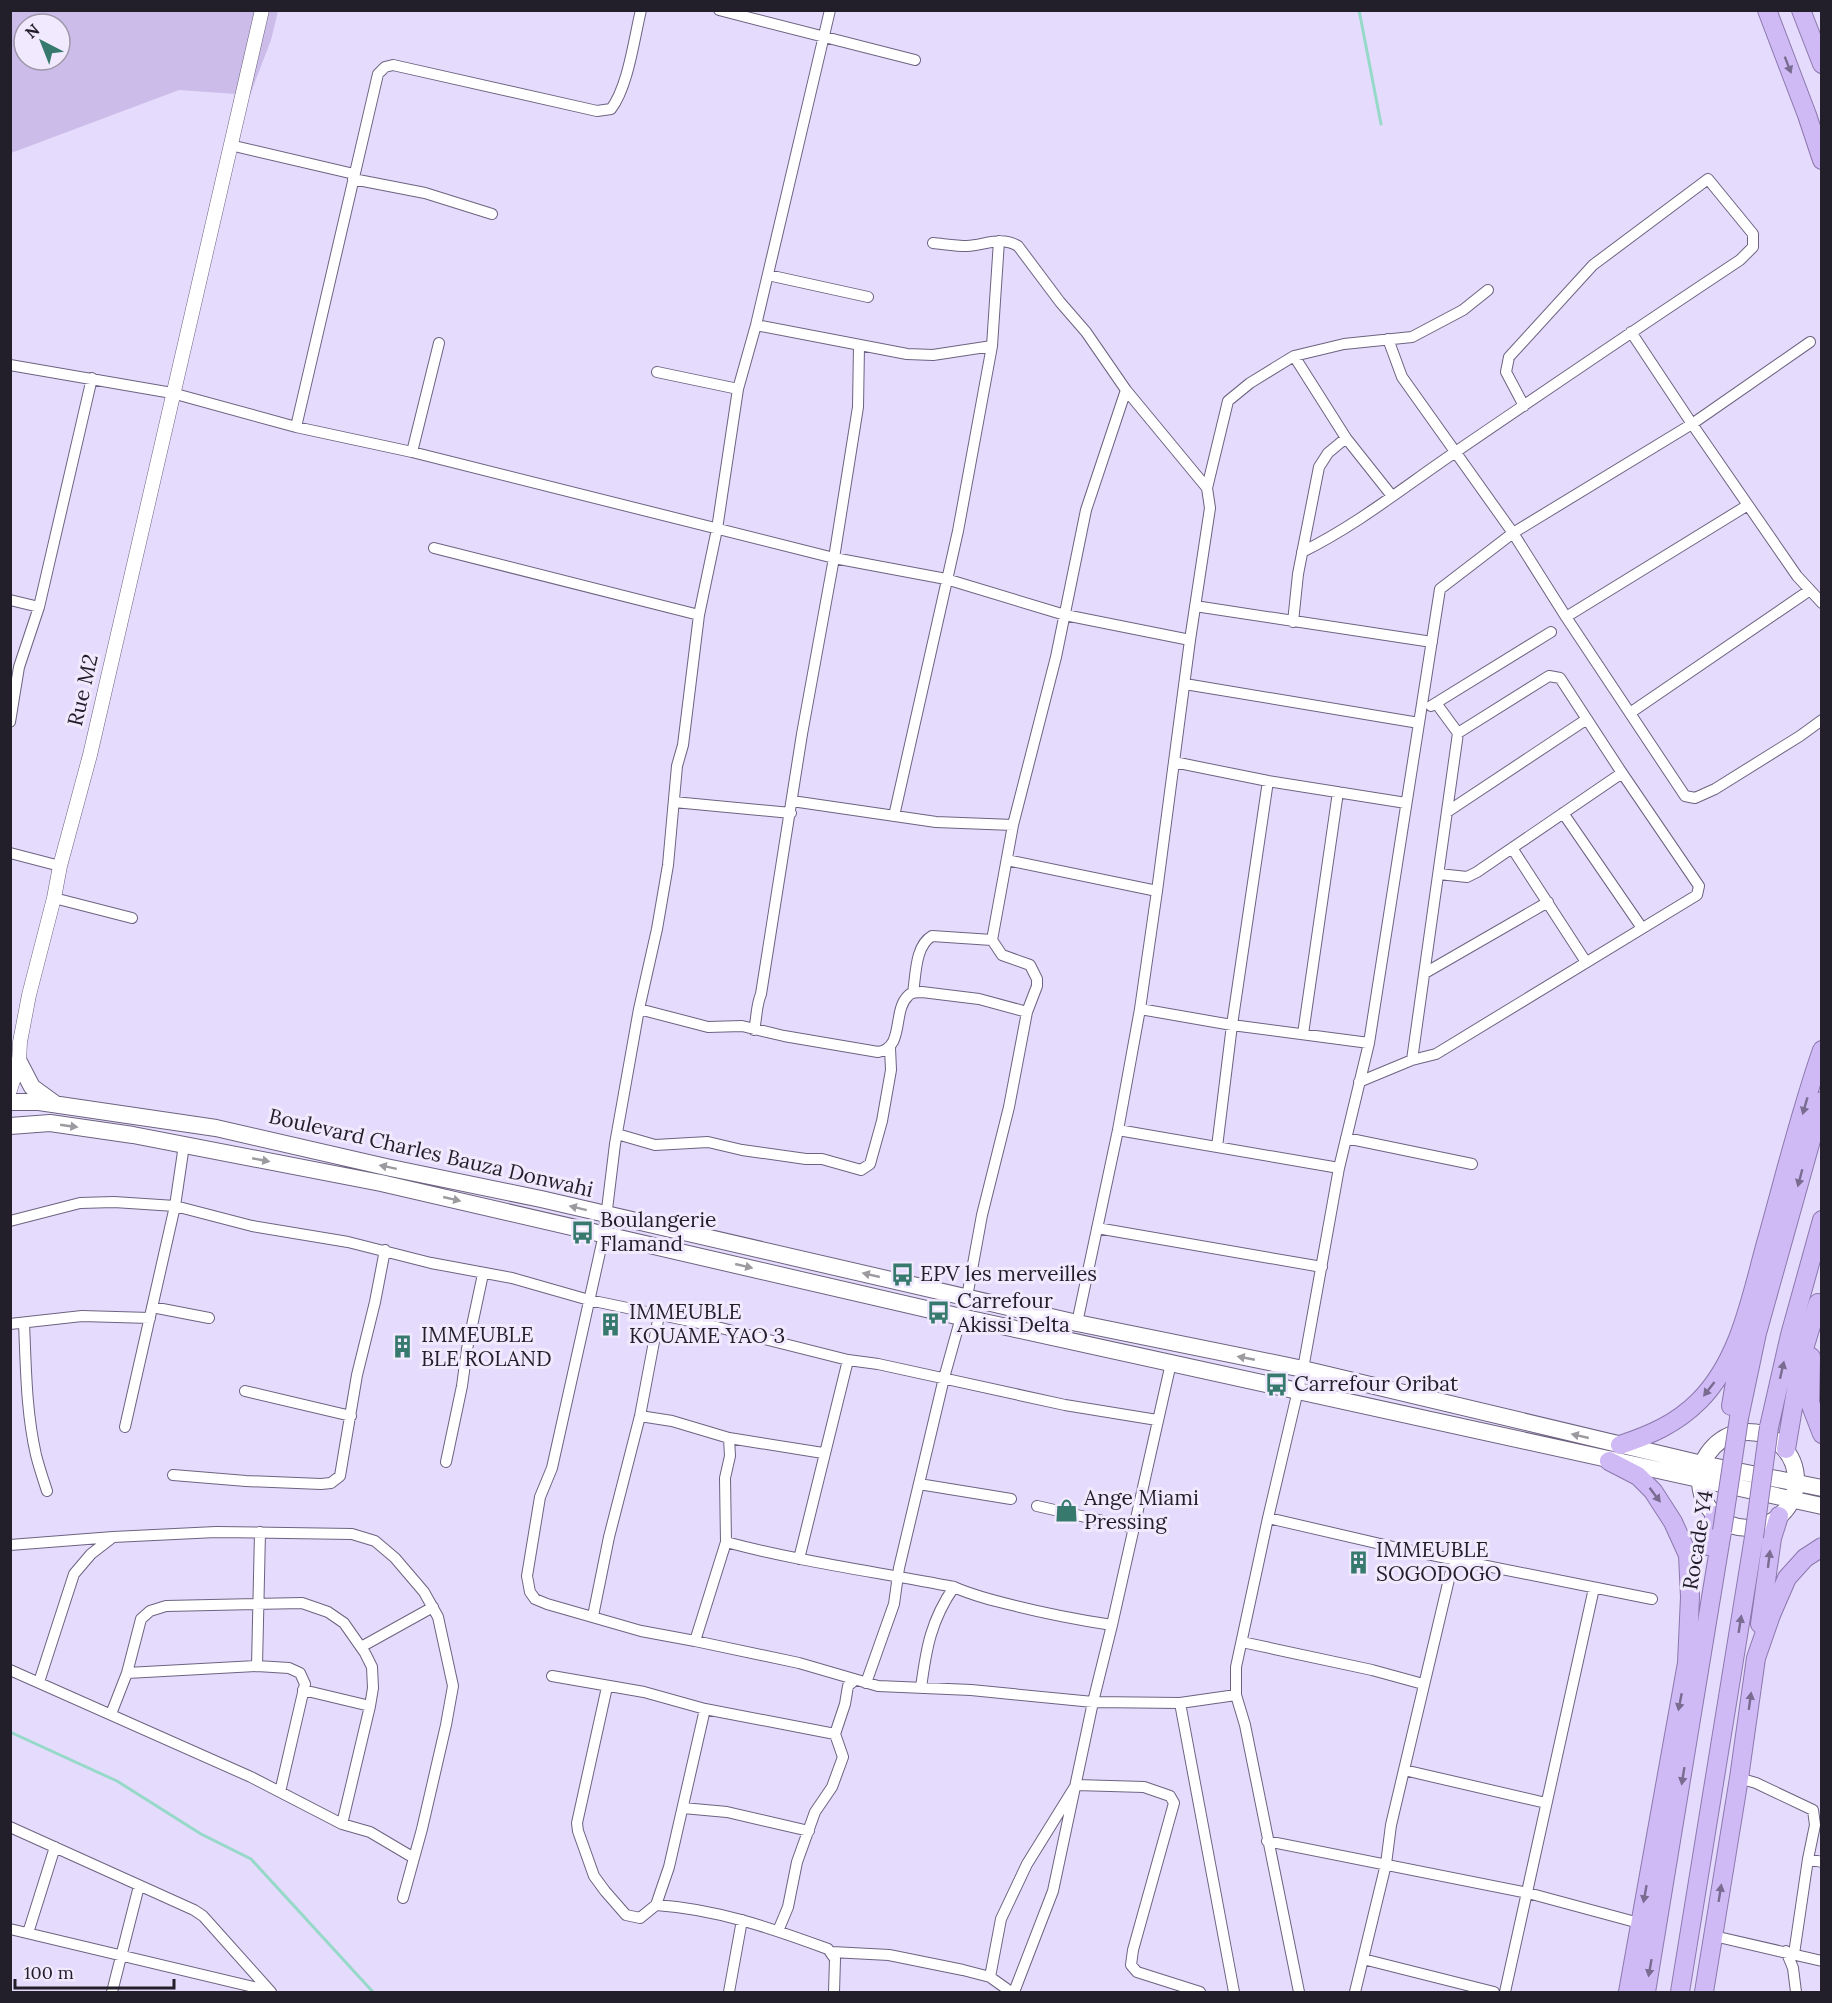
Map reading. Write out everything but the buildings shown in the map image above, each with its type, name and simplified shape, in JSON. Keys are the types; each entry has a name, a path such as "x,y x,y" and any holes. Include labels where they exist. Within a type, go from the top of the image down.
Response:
{"highway":[{"path":"1767,10 1807,115 1821,160"},
{"path":"1802,10 1821,64"},
{"path":"1728,1436 1733,1387 1748,1310 1821,1050"},
{"name":"Rocade Y4","path":"1646,1992 1719,1523 1739,1418 1757,1333 1821,1101"},
{"path":"1680,1992 1754,1537 1769,1427 1790,1335 1821,1220"},
{"path":"1820,1296 1810,1368 1810,1403 1821,1434"},
{"path":"1786,1449 1802,1355 1820,1296"},
{"path":"1620,1445 1651,1435 1677,1420 1700,1401 1718,1378 1748,1310"},
{"path":"1609,1461 1638,1476 1653,1491 1673,1522 1688,1555 1690,1597 1687,1663"},
{"path":"1704,1992 1739,1778 1772,1538 1779,1516"},
{"path":"1628,1992 1687,1663 1719,1523"},
{"path":"1756,1658 1787,1578 1805,1558 1821,1547"}],"main road":[{"path":"19,1062 32,1087 57,1104"},
{"name":"Boulevard Charles Bauza Donwahi","path":"10,1102 57,1104 216,1128 1077,1323 1303,1370 1620,1445 1701,1472"},
{"name":"Boulevard Charles Bauza Donwahi","path":"10,1126 50,1123 133,1135 381,1183 961,1317 1609,1461 1701,1472 1795,1491 1821,1488"},
{"path":"1743,1432 1759,1432 1774,1439 1786,1449 1792,1459 1795,1491 1779,1516 1768,1524 1754,1528 1719,1523 1702,1494 1701,1472 1708,1453 1717,1443 1728,1436 1743,1432"},
{"name":"Boulevard Charles Bauza Donwahi","path":"1795,1491 1821,1506"}],"street":[{"name":"Rue M2","path":"10,1090 19,1062 20,1042 29,996 90,754 262,10"},
{"path":"296,427 378,74 385,67 393,65 597,111 611,109 624,84 641,10"},
{"path":"719,10 915,60"},
{"path":"830,10 756,325 738,389 717,529 699,615 683,745 677,766 668,865 657,929 639,1009 617,1134 604,1233 552,1468 540,1497 527,1576 530,1592 536,1599 547,1604 641,1631 799,1663 878,1686 970,1690 1093,1702 1180,1703 1236,1695"},
{"path":"230,145 353,177 424,192 492,214"},
{"path":"1302,552 1337,534 1740,260 1754,247 1753,234 1708,179 1593,265 1509,357 1506,372 1524,406"},
{"path":"933,243 968,246 999,241 1010,242 1018,246 1086,332 1126,390 1207,488"},
{"path":"894,816 958,531 992,346 999,241"},
{"path":"768,275 868,297"},
{"path":"1077,1323 1118,1130 1140,1009 1210,508 1207,488 1228,401 1250,383 1294,356 1344,344 1412,337 1464,310 1488,290"},
{"path":"756,325 907,354 933,355 992,346"},
{"path":"1631,332 1797,576 1821,603"},
{"path":"1388,339 1402,377 1513,533 1685,796 1695,798 1715,789 1800,736 1821,720"},
{"path":"1299,1992 1245,1725 1236,1695 1236,1667 1303,1370 1339,1168 1369,1043 1440,589 1513,533 1692,424 1810,342"},
{"path":"412,452 439,343"},
{"path":"754,1030 758,1015 756,1005 761,994 802,734 834,558 858,407 859,346"},
{"path":"1294,356 1346,438 1392,496"},
{"path":"10,365 172,393 296,427 412,452 834,558 946,579 1065,615 1190,640"},
{"path":"657,372 738,389"},
{"path":"10,722 19,667 39,607 92,378"},
{"path":"967,1297 982,1215 1009,1107 1027,1012 1037,986 1035,974 1030,965 1002,955 992,940 1013,825 1056,657 1086,510 1126,390"},
{"path":"1293,622 1302,552 1319,467 1328,453 1346,438"},
{"path":"1566,617 1748,505"},
{"path":"434,548 699,615"},
{"path":"1630,713 1810,590"},
{"path":"10,600 39,607"},
{"path":"1195,606 1432,642"},
{"path":"1420,718 1436,703 1551,632"},
{"path":"1359,1082 1412,1060 1436,1054 1697,895 1699,886 1560,678 1549,676 1458,733"},
{"path":"1185,684 1420,718"},
{"path":"1412,1060 1458,733 1436,703"},
{"path":"1447,812 1587,719"},
{"path":"1173,762 1268,781 1406,803"},
{"path":"1438,874 1467,877 1622,773"},
{"path":"1217,1147 1232,1025 1268,781"},
{"path":"1303,1034 1338,792"},
{"path":"792,801 936,822 1013,825"},
{"path":"674,802 790,813"},
{"path":"1563,813 1642,928"},
{"path":"1512,848 1586,962"},
{"path":"10,853 60,866"},
{"path":"1007,860 1157,891"},
{"path":"54,898 132,918"},
{"path":"1425,973 1548,902"},
{"path":"913,993 920,951 925,940 932,936 992,940"},
{"path":"617,1134 655,1145 708,1142 742,1150 822,1159 861,1170 870,1164 882,1121 891,1070 890,1048 908,996 922,992 979,999 1027,1012"},
{"name":"Rue M2","path":"10,1039 29,996"},
{"path":"639,1009 708,1027 742,1026 878,1052 890,1048"},
{"path":"1140,1009 1232,1025 1369,1043"},
{"path":"1118,1130 1339,1168"},
{"path":"1346,1138 1472,1164"},
{"path":"125,1427 175,1206 184,1145"},
{"path":"10,1221 80,1203 114,1202 175,1206 252,1226 385,1250 431,1263 512,1278 589,1300 709,1325 848,1360 878,1364 1065,1405 1157,1420"},
{"path":"1097,1228 1322,1267"},
{"path":"173,1475 246,1482 321,1484 331,1483 340,1476 357,1375 385,1250"},
{"path":"446,1462 462,1386 466,1349 483,1274"},
{"path":"10,1324 82,1316 151,1313 210,1318"},
{"path":"593,1616 609,1538 640,1416 659,1316"},
{"path":"778,1931 788,1907 797,1862 821,1801 832,1787 843,1757 835,1734 845,1704 848,1686 860,1681 894,1604 897,1576 944,1378 961,1317"},
{"path":"24,1323 30,1425 47,1491"},
{"path":"799,1559 848,1360"},
{"path":"656,1905 685,1907 742,1920 832,1952 889,1954 990,1977 1012,1992 1053,1891 1093,1702 1171,1363"},
{"path":"245,1391 351,1416"},
{"path":"640,1416 672,1421 729,1438 824,1453"},
{"path":"695,1641 726,1542 725,1478 730,1456 729,1438"},
{"path":"919,1484 1011,1499"},
{"path":"1037,1506 1134,1528"},
{"path":"1268,1518 1652,1599"},
{"path":"257,1666 260,1532"},
{"path":"10,1545 113,1537 260,1532 352,1534 375,1541 395,1558 424,1592 438,1617 453,1686 446,1725 404,1898"},
{"path":"39,1682 74,1574 91,1554 113,1537"},
{"path":"726,1542 869,1573 954,1587 968,1594 1008,1604 1073,1619 1112,1625"},
{"path":"1356,1992 1386,1864 1391,1825 1454,1558"},
{"path":"921,1688 925,1654 935,1622 940,1607 954,1587"},
{"path":"1505,1992 1594,1588"},
{"path":"111,1714 127,1673 141,1619 150,1611 165,1606 302,1603 328,1611 344,1623 362,1647 372,1667 373,1688 370,1706 342,1824"},
{"path":"362,1647 433,1607"},
{"path":"1242,1642 1372,1670 1423,1684"},
{"path":"127,1673 257,1666 289,1668 300,1672 305,1684 280,1792"},
{"path":"10,1670 251,1777 342,1824 370,1832 414,1858"},
{"path":"552,1676 644,1692 705,1709 835,1734"},
{"path":"607,1687 577,1824 594,1876 626,1915 640,1918 656,1905 669,1867 705,1709"},
{"path":"303,1690 370,1706"},
{"path":"1180,1703 1234,1992"},
{"path":"1404,1770 1546,1803"},
{"path":"1739,1778 1756,1783 1813,1810 1815,1825 1790,1953 1796,1992"},
{"path":"990,1977 1001,1919 1027,1864 1076,1785"},
{"path":"1076,1785 1144,1787 1170,1796 1174,1803 1133,1950 1131,1965 1137,1972 1200,1992"},
{"path":"683,1808 727,1812 809,1831"},
{"path":"10,1827 194,1910 203,1916 271,1992"},
{"path":"1267,1840 1528,1893 1640,1923"},
{"path":"28,1933 55,1847"},
{"path":"1808,1859 1821,1862"},
{"path":"112,1992 139,1886"},
{"path":"729,1992 742,1920"},
{"path":"10,1929 271,1992"},
{"path":"1714,1936 1821,1960"},
{"path":"832,1952 836,1964 834,1992"},
{"path":"1363,1959 1494,1992"}],"shaded area":[{"path":"11,11 278,11 271,40 250,95 179,90 11,153"}],"waterway":[{"path":"1359,10 1381,124"},
{"path":"10,1732 117,1781 201,1834 251,1859 373,1992"}],"place":[{"name":"Boulangerie Flamand","path":"582,1232"},
{"name":"EPV les merveilles","path":"902,1274"},
{"name":"Carrefour Akissi Delta","path":"939,1313"},
{"name":"IMMEUBLE KOUAME YAO 3","path":"611,1324"},
{"name":"IMMEUBLE BLE ROLAND","path":"403,1347"},
{"name":"Carrefour Oribat","path":"1276,1384"},
{"name":"Ange Miami Pressing","path":"1066,1510"},
{"name":"IMMEUBLE SOGODOGO","path":"1358,1562"}]}
